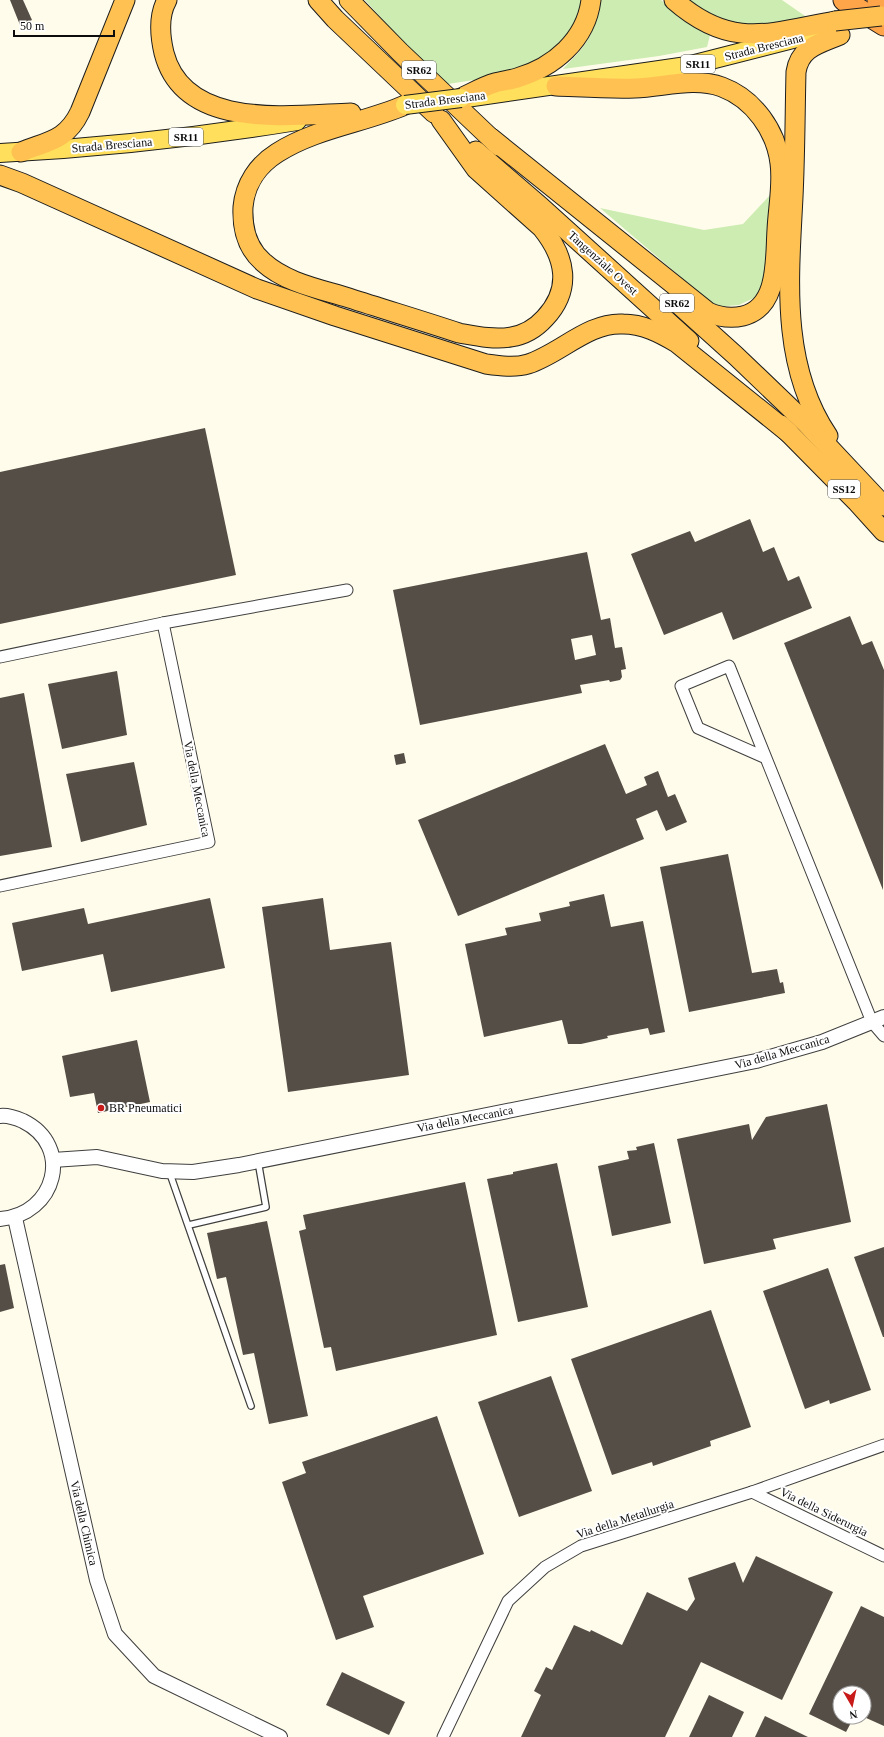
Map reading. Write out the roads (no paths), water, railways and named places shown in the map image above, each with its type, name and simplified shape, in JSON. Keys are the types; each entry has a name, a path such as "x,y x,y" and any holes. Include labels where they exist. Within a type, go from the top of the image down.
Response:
{"highway":[{"path":"20,152 63,135 71,129 80,112 125,0"},
{"path":"168,0 162,12 161,27 162,44 165,56 170,70 177,81 199,99 223,109 251,115 347,119 384,114 405,105"},
{"path":"307,0 374,56"},
{"name":"Tangenziale Ovest","path":"318,0 334,19 441,120 582,244 789,433 856,501 884,532"},
{"name":"Tangenziale Ovest","path":"349,0 490,138 594,227 736,356 807,424 884,506"},
{"path":"356,0 435,85"},
{"path":"462,98 493,89 550,63 561,56 570,47 582,29 589,11 591,0"},
{"path":"674,0 707,24 721,29 749,35 837,28 882,12"},
{"path":"844,0 882,12"},
{"path":"837,28 808,49 797,63 789,296 794,346 809,400 824,430 856,476"},
{"path":"490,138 708,312 716,316 738,317 746,315 760,307 769,292 774,272 780,176 778,151 773,138 756,110 733,93 722,87 709,84 687,82 635,88 556,86"},
{"path":"347,119 291,145 265,162 252,177 245,194 243,216 247,238 256,254 271,268 299,282 459,333 480,337 500,338 520,335 541,323 556,303 561,293 563,281 560,260 550,238 542,228 476,169 441,120"},
{"path":"0,175 56,198 146,240 269,294 486,364 513,366 527,364 540,359 589,333 611,324 622,324 646,328 677,343 789,433"}],"main road":[{"name":"Strada Bresciana","path":"493,89 556,86 687,66 837,28"},
{"name":"Strada Bresciana","path":"405,105 462,98"},
{"name":"Strada Bresciana","path":"0,153 156,141 347,119"}],"street":[{"path":"0,657 163,623 347,590"},
{"name":"Via della Meccanica","path":"0,886 209,842 163,623"},
{"path":"766,758 698,728 681,686 729,666 766,758 884,1036"},
{"name":"Via della Meccanica","path":"52,1160 97,1157 169,1171 193,1172 258,1161 756,1061 822,1042 878,1020"},
{"path":"0,1116 17,1118 30,1124 41,1134 48,1146 52,1160 52,1178 45,1196 36,1206 26,1213 15,1218 0,1220"},
{"name":"Via della Chimica","path":"15,1218 97,1580 115,1634 154,1676 280,1737"},
{"name":"Via della Metallurgia","path":"443,1737 508,1601 545,1567 581,1546 752,1492 884,1445"},
{"name":"Via della Siderurgia","path":"752,1492 884,1556"}],"lane":[{"path":"189,1225 266,1207 258,1161"},
{"path":"169,1171 251,1406"}],"place":[{"name":"BR Pneumatici","path":"101,1108"}]}
